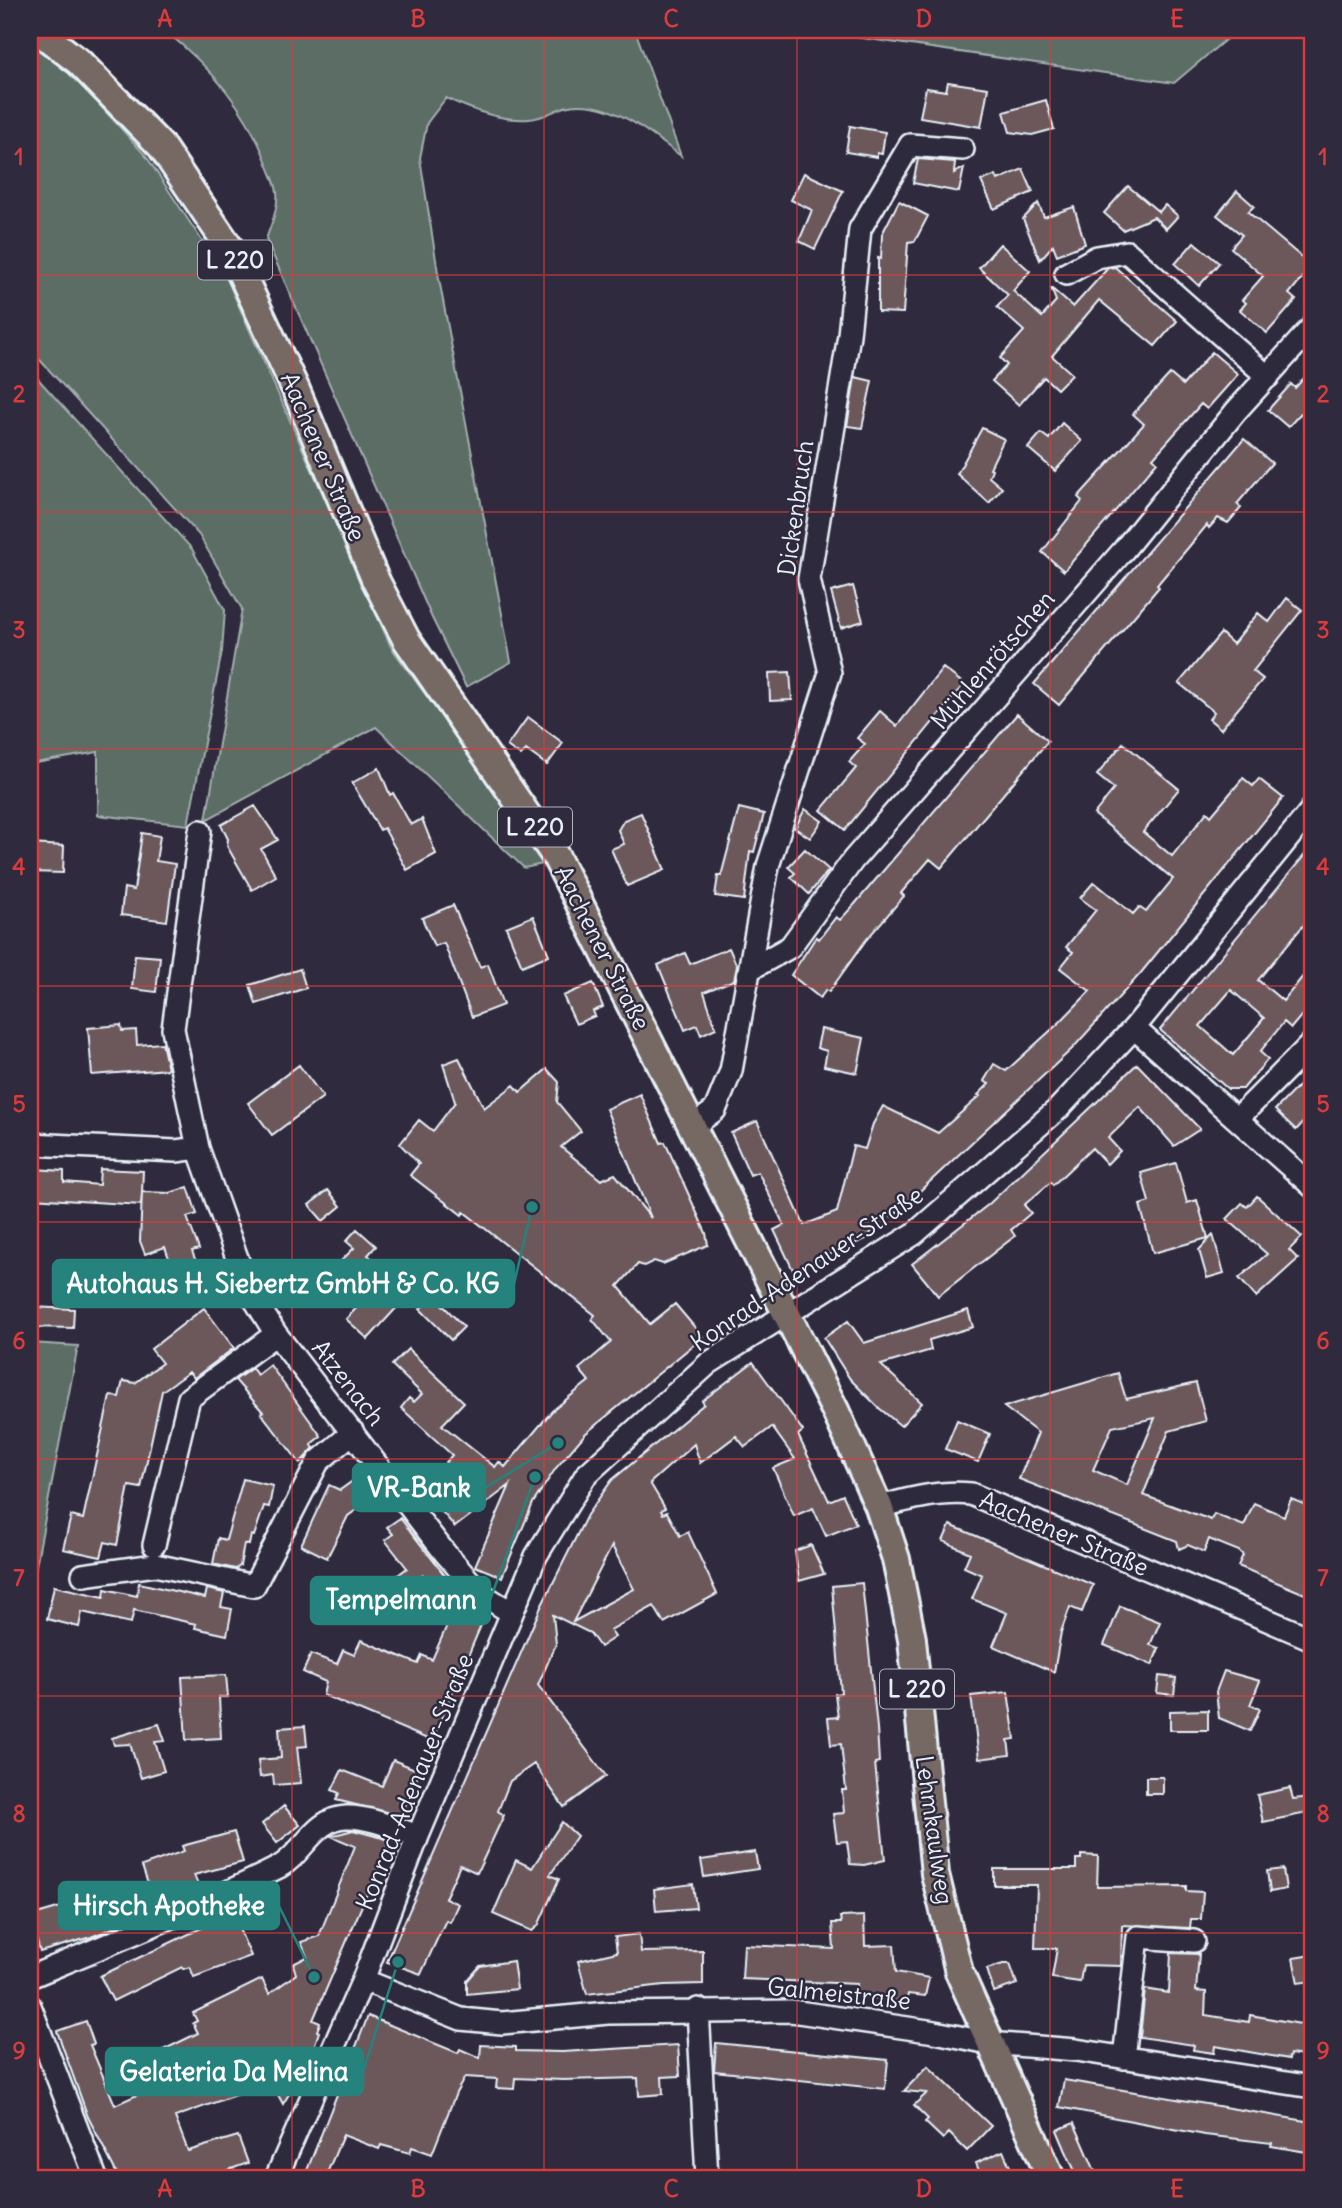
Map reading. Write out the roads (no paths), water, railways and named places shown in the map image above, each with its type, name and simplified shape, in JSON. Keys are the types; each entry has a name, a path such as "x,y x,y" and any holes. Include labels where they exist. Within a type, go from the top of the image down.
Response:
{"main road":[{"name":"Aachener Straße","path":"37,30 79,62 161,145 229,247 296,390 371,569 406,639 556,857 832,1404 879,1507"},
{"name":"Lehmkaulweg","path":"879,1507 896,1559 912,1639 935,1874 960,1972 989,2043 1051,2178"}],"street":[{"name":"Dickenbruch","path":"692,1127 715,1110 731,1071 752,968 768,866 830,673 809,579 849,335 860,229 910,145 963,149"},
{"path":"1066,274 1097,257 1127,253 1268,377"},
{"name":"Mühlenrötschen","path":"752,968 790,947 853,860 1113,562 1312,327"},
{"name":"Konrad-Adenauer-Straße","path":"276,2178 363,1980 418,1836 548,1531 586,1475 709,1363 872,1263 962,1195 1059,1108 1134,1028 1312,808"},
{"name":"Atzenach","path":"200,831 173,1029 198,1149 248,1289 276,1334 445,1553 480,1593 512,1613"},
{"path":"1134,1028 1312,1186"},
{"path":"1237,1119 1312,1043"},
{"path":"30,1144 176,1151 198,1149"},
{"path":"154,1545 188,1398 276,1334"},
{"path":"83,1575 155,1565 254,1586 318,1462 353,1432"},
{"name":"Aachener Straße","path":"879,1507 923,1496 953,1492 971,1494 1312,1639"},
{"path":"30,1977 230,1892 284,1864 318,1829 330,1822 346,1817 418,1836"},
{"path":"1124,2058 1138,1937 1194,1941"},
{"name":"Galmeistraße","path":"363,1980 461,2019 502,2023 608,2012 698,2009 792,2011 989,2043 1045,2046 1312,2087"},
{"path":"30,2006 96,2178"},
{"path":"698,2009 707,2178"}],"place":[{"name":"Autohaus H. Siebertz GmbH & Co. KG","path":"532,1207"},
{"name":"VR-Bank","path":"558,1443"},
{"name":"Tempelmann","path":"535,1477"},
{"name":"Gelateria Da Melina","path":"398,1962"},
{"name":"Hirsch Apotheke","path":"314,1977"}]}
